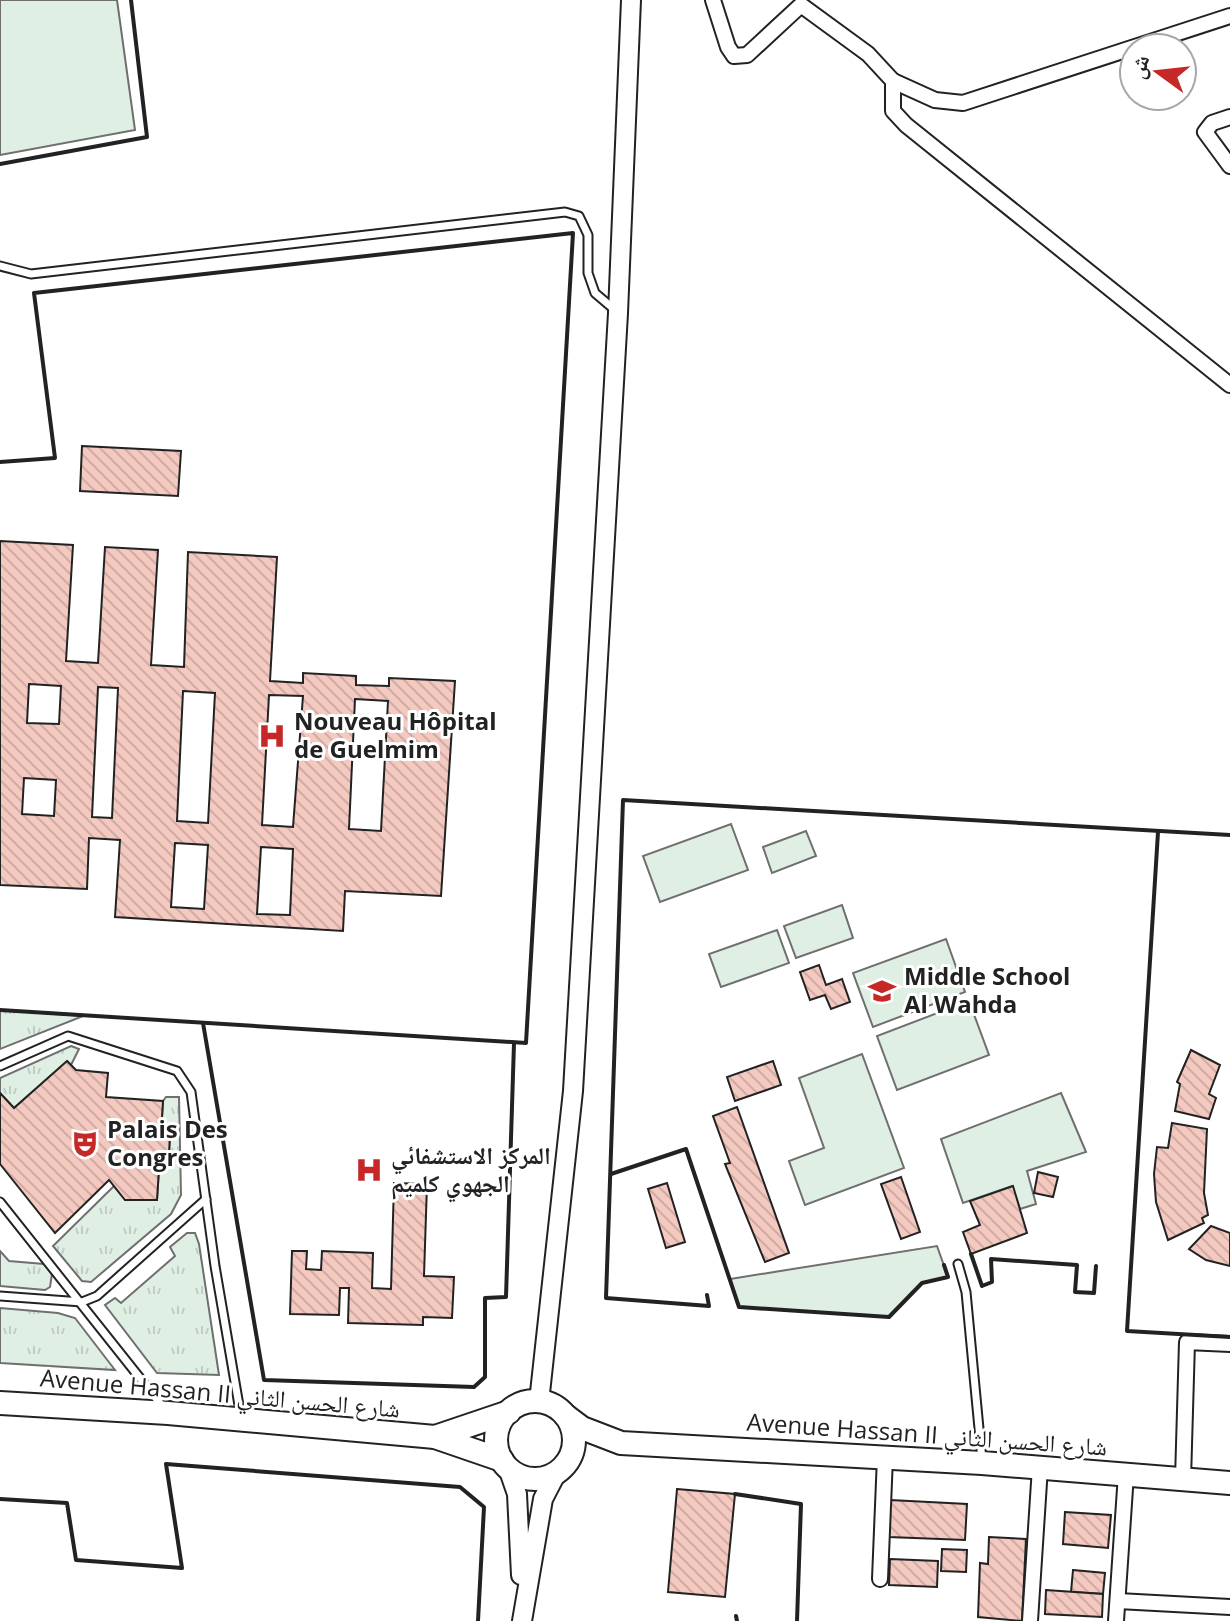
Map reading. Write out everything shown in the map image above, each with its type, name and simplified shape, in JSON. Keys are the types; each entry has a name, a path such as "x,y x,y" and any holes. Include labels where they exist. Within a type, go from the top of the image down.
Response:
{"main road":[{"path":"539,1402 553,1406 566,1416 574,1442 560,1470 537,1479 517,1474 505,1464 497,1446 498,1431 509,1412 523,1403 539,1402"},
{"name":"Avenue Hassan II شارع الحسن الثاني","path":"0,1403 168,1413 435,1437 505,1464"},
{"name":"Avenue Hassan II شارع الحسن الثاني","path":"435,1437 509,1412"},
{"name":"Avenue Hassan II شارع الحسن الثاني","path":"566,1416 582,1428 621,1443 982,1463 1230,1483"},
{"name":"Avenue Hassan II شارع الحسن الثاني","path":"560,1470 580,1456 621,1443"}],"street":[{"path":"539,1402 573,1091 618,313 631,0"},
{"path":"713,0 728,47 734,56 741,57 804,2 868,54 893,81 935,100 963,103 1230,16"},
{"path":"893,81 893,111 906,125 1230,385"},
{"path":"1230,117 1212,123 1205,132 1230,166"},
{"path":"1183,1479 1187,1342 1230,1344"},
{"path":"880,1579 885,1457"},
{"path":"505,1464 517,1494 523,1614"},
{"path":"1030,1621 1040,1467"},
{"path":"523,1614 543,1499 560,1470"},
{"path":"1116,1621 1126,1474"},
{"path":"1118,1601 1230,1607"}],"lane":[{"path":"0,266 31,274 565,212 579,216 588,235 588,273 595,293 618,313"},
{"path":"0,1066 68,1036 177,1071 191,1092 241,1419"},
{"path":"0,1296 82,1302 97,1296 206,1199"},
{"path":"0,1202 168,1413"},
{"path":"958,1264 966,1292 982,1463"}],"green space":[{"path":"0,0 117,0 135,130 0,155"},
{"path":"731,824 748,870 660,902 643,856"},
{"path":"806,831 816,856 772,873 763,847"},
{"path":"842,905 853,938 796,958 784,926"},
{"path":"777,930 789,963 721,987 709,954"},
{"path":"946,939 965,992 873,1027 853,973"},
{"path":"969,1001 989,1055 897,1090 877,1036"},
{"path":"0,1010 83,1016 0,1049"},
{"path":"71,1046 79,1049 71,1065 67,1061 14,1108 0,1093 0,1078"},
{"path":"862,1054 904,1168 805,1205 789,1161 824,1148 799,1078"},
{"path":"1061,1093 1086,1152 1027,1171 1036,1204 1020,1209 1012,1186 963,1203 941,1139"},
{"path":"166,1097 179,1097 181,1195 171,1214 91,1282 82,1281 53,1246 114,1186 125,1199 157,1200 160,1153 169,1153 170,1135 161,1134 163,1101"},
{"path":"187,1233 195,1233 199,1244 219,1375 157,1373 105,1305 115,1298 121,1303 175,1256 170,1247"},
{"path":"937,1246 948,1277 922,1283 889,1317 739,1307 730,1279"},
{"path":"0,1251 9,1261 44,1264 52,1274 50,1287 45,1290 0,1286"},
{"path":"0,1308 58,1313 75,1318 115,1370 0,1363"}],"building":[{"path":"82,446 181,451 178,496 80,491"},
{"path":"0,541 73,545 66,661 98,663 105,547 158,550 151,665 184,667 188,552 277,557 270,681 303,683 303,673 356,676 356,685 389,686 389,678 455,681 441,896 345,891 343,931 115,917 120,840 89,838 87,889 0,885","holes":["29,684 61,686 59,724 27,723","98,687 118,688 112,818 92,817","183,691 215,693 208,823 177,821","269,695 303,696 293,827 262,825","355,699 388,701 381,831 349,829","24,778 56,780 54,816 22,814","175,843 208,845 204,909 171,907","261,847 293,849 290,915 257,914"]},
{"path":"819,965 826,985 842,979 850,1002 831,1009 825,995 810,1000 800,972"},
{"path":"1191,1050 1220,1065 1209,1094 1216,1098 1209,1119 1175,1111 1180,1084 1177,1082"},
{"name":"Palais Des Congres","path":"67,1061 76,1070 108,1073 106,1097 163,1101 161,1134 170,1134 169,1154 160,1153 157,1200 125,1200 109,1180 55,1233 0,1164 0,1093 14,1108"},
{"path":"773,1061 781,1085 735,1101 727,1077"},
{"path":"737,1107 789,1253 765,1262 725,1164 730,1163 713,1116"},
{"path":"1172,1123 1207,1129 1204,1193 1208,1215 1202,1218 1204,1223 1168,1240 1156,1202 1154,1174 1157,1147 1168,1148"},
{"path":"1038,1172 1058,1177 1053,1197 1034,1193"},
{"path":"901,1177 920,1232 901,1239 881,1184"},
{"path":"394,1183 427,1184 424,1276 454,1277 452,1318 423,1317 423,1325 348,1323 349,1288 340,1288 339,1315 290,1314 292,1251 307,1251 306,1269 321,1270 322,1251 373,1253 372,1288 391,1289"},
{"path":"667,1183 685,1242 666,1248 648,1189"},
{"path":"1013,1186 1027,1233 971,1254 963,1232 980,1225 970,1201"},
{"path":"1211,1226 1230,1233 1230,1266 1206,1260 1189,1249"},
{"path":"677,1489 735,1494 725,1597 668,1592"},
{"path":"890,1500 967,1504 965,1540 889,1537"},
{"path":"1065,1512 1111,1515 1108,1548 1063,1544"},
{"path":"989,1537 1026,1539 1022,1621 978,1617 980,1563 988,1564"},
{"path":"942,1549 967,1550 966,1572 941,1571"},
{"path":"890,1559 938,1561 937,1587 889,1585"},
{"path":"1073,1570 1105,1573 1103,1594 1071,1592"},
{"path":"1046,1590 1103,1594 1102,1617 1045,1614"}],"wall":[{"path":"0,164 147,137 131,0"},
{"path":"0,462 55,458 34,293 573,233 526,1043 0,1010"},
{"path":"707,1295 709,1306 606,1298 623,800 1230,835"},
{"path":"1158,832 1127,1331 1230,1337"},
{"path":"203,1023 264,1380 474,1387 485,1377 485,1298 506,1297 514,1043"},
{"path":"611,1174 686,1149 739,1307 889,1317 922,1283 948,1277 944,1265"},
{"path":"971,1254 982,1286 992,1282 991,1259 1077,1265 1075,1292 1094,1293 1096,1266"},
{"path":"0,1499 67,1503 76,1560 182,1568 166,1464 460,1487 484,1507 478,1621"},
{"path":"735,1494 801,1504 797,1621"},
{"path":"736,1616 737,1621"}],"place":[{"name":"Nouveau Hôpital de Guelmim","path":"272,736"},
{"name":"Middle School Al Wahda","path":"882,991"},
{"name":"Palais Des Congres","path":"85,1144"},
{"name":"المركز الاستشفائي الجهوي كلميم","path":"369,1170"}]}
